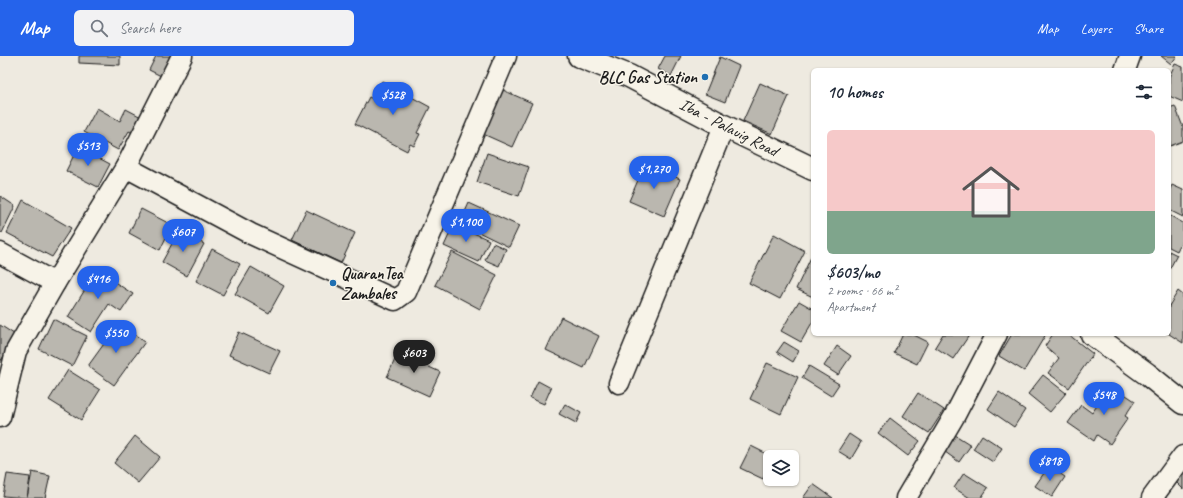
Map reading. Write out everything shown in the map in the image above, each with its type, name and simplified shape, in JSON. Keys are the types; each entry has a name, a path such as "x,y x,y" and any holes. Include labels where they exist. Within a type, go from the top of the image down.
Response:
{"main road":[{"name":"Iba - Palauig Road","path":"579,56 629,76 724,126 811,168"},
{"path":"1095,336 1147,374 1183,403"}],"street":[{"path":"0,417 16,351 55,283 126,167 182,56"},
{"path":"126,167 251,234 395,300 406,292 506,56"},
{"path":"1126,68 1130,56"},
{"path":"619,383 724,126"},
{"path":"0,253 55,283"},
{"path":"906,498 954,415 996,336"},
{"path":"1152,498 1183,456"}],"building":[{"path":"79,56 120,56 120,65 79,63"},
{"path":"156,56 178,56 167,79 149,70"},
{"path":"665,56 681,56 671,76 658,69"},
{"path":"1161,56 1177,56 1171,64"},
{"path":"720,57 739,66 725,102 705,94"},
{"path":"1175,64 1183,67 1183,102 1171,97 1171,73"},
{"path":"382,81 430,107 417,133 420,134 414,146 410,144 407,151 355,124 369,97 373,99"},
{"path":"760,83 789,96 772,134 743,121"},
{"path":"503,90 532,103 512,147 483,134"},
{"path":"1175,106 1183,127 1183,141 1171,146 1171,107"},
{"path":"97,108 120,121 126,109 145,119 136,135 129,131 118,150 84,132"},
{"path":"78,147 110,164 98,187 66,171"},
{"path":"487,153 529,167 519,196 477,182"},
{"path":"645,164 680,179 664,216 629,201"},
{"path":"1172,185 1183,190 1183,217 1171,211"},
{"path":"0,196 15,206 2,233 0,231"},
{"path":"23,200 71,228 52,257 7,233"},
{"path":"469,203 519,226 509,247 460,223"},
{"path":"141,209 172,225 160,250 129,233"},
{"path":"306,210 355,233 341,263 292,240"},
{"path":"1171,216 1183,223 1183,239 1177,251 1171,248"},
{"path":"454,224 489,240 479,262 444,246"},
{"path":"179,231 204,244 187,276 162,262"},
{"path":"774,234 805,251 780,299 749,283"},
{"path":"493,243 506,249 499,266 485,260"},
{"path":"212,249 240,264 223,295 196,281"},
{"path":"452,252 497,275 480,309 435,285"},
{"path":"1171,252 1177,255 1171,266"},
{"path":"811,257 811,296 796,289"},
{"path":"251,267 284,286 269,313 235,294"},
{"path":"93,268 133,294 121,312 109,304 91,332 68,317 86,288 81,285"},
{"path":"1178,291 1183,295 1183,343 1171,335 1171,303"},
{"path":"799,301 811,308 811,324 801,342 781,331"},
{"path":"561,317 599,336 584,368 546,350"},
{"path":"53,319 87,336 72,366 39,349"},
{"path":"119,323 145,342 114,385 88,366"},
{"path":"0,325 17,336 0,362"},
{"path":"239,332 280,351 269,373 229,355"},
{"path":"902,336 916,336 928,342 917,364 894,353"},
{"path":"942,336 969,336 953,359 935,347"},
{"path":"1011,336 1045,336 1024,371 999,356"},
{"path":"1052,336 1070,336 1093,354 1069,388 1048,373 1059,358 1045,346"},
{"path":"784,342 799,351 793,362 777,352"},
{"path":"837,346 851,356 838,375 824,366"},
{"path":"398,353 440,372 429,396 387,377"},
{"path":"767,363 798,377 781,414 750,399"},
{"path":"809,366 839,384 831,396 802,378"},
{"path":"68,370 100,390 81,420 49,400"},
{"path":"1043,375 1066,393 1050,412 1028,394"},
{"path":"538,381 551,388 544,404 530,398"},
{"path":"1111,385 1135,401 1125,416 1128,418 1110,444 1097,435 1094,441 1068,423 1081,405 1092,413"},
{"path":"999,392 1025,410 1014,427 988,409"},
{"path":"918,393 944,410 929,433 903,416"},
{"path":"565,404 581,413 576,423 559,414"},
{"path":"890,418 920,441 908,456 878,433"},
{"path":"952,433 971,445 959,462 941,449"},
{"path":"849,434 861,442 851,459 838,451"},
{"path":"982,435 1002,448 993,462 973,449"},
{"path":"135,436 160,457 138,483 114,463"},
{"path":"751,446 763,452 763,479 740,468"},
{"path":"1049,466 1065,477 1052,497 1035,486"},
{"path":"32,472 50,476 45,498 27,498"},
{"path":"964,473 988,488 981,498 970,498 954,488"},
{"path":"7,474 30,477 27,498 3,496"},
{"path":"1183,474 1183,489 1176,482"},
{"path":"813,484 833,498 803,498"}],"place":[{"name":"BLC Gas Station","path":"705,77"},
{"name":"QuaranTea Zambales","path":"333,283"}]}
